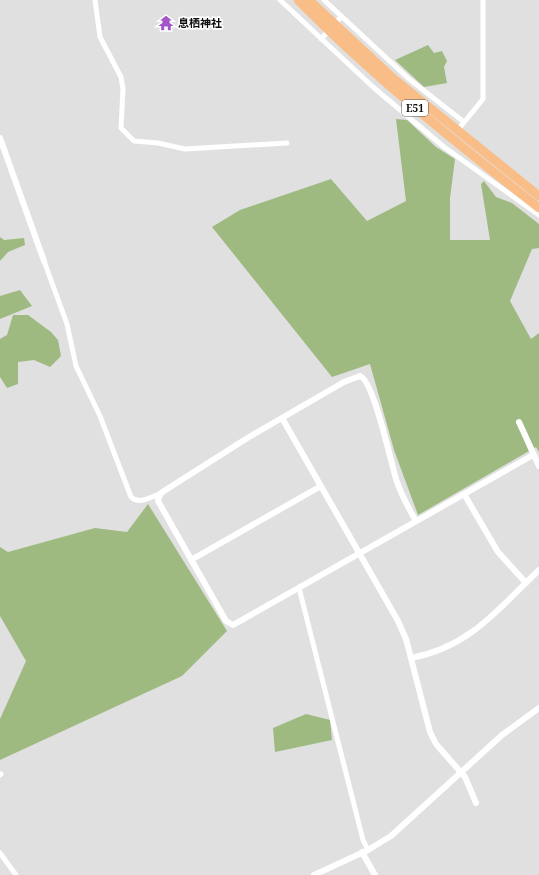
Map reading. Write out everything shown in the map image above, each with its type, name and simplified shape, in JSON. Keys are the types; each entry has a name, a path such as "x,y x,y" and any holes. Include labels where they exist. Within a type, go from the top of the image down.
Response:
{"highway":[{"name":"E51","path":"298,0 355,56 389,86 539,208"},
{"name":"E51","path":"309,0 394,79 539,196"}],"street":[{"path":"95,0 102,42 121,77 123,89 121,128 134,142 158,143 185,149 287,143"},
{"path":"280,0 445,145 539,215"},
{"path":"324,0 341,18 463,124"},
{"path":"445,145 484,99 483,0"},
{"path":"322,38 341,18"},
{"path":"0,138 67,324 76,366 100,416 131,497 134,501 141,501 160,494 249,437 355,377 363,377 373,395 397,481 416,521"},
{"path":"282,418 400,625 411,658 430,732 436,744 460,771 476,803"},
{"path":"518,422 539,466"},
{"path":"160,494 159,504 226,621 233,625 533,455"},
{"path":"191,560 321,486"},
{"path":"464,494 498,552 526,583"},
{"path":"411,658 436,652 462,640 481,625 539,570"},
{"path":"299,588 365,851 375,875"},
{"path":"314,875 365,851 401,828 460,771 502,735 539,708"},
{"path":"0,852 16,875"}],"green space":[{"path":"428,45 434,53 442,51 447,61 444,67 447,83 424,87 395,60"},
{"path":"396,119 407,120 436,147 455,159 450,198 450,240 490,240 481,184 484,181 496,197 512,203 539,224 539,248 532,249 510,301 531,339 539,333 539,452 536,447 418,515 394,450 370,364 332,377 212,227 240,210 331,179 367,221 406,201"},
{"path":"0,237 4,240 24,238 25,245 8,252 0,261"},
{"path":"20,290 32,306 0,319 0,296"},
{"path":"13,315 28,315 51,332 58,340 61,356 50,367 34,360 18,362 18,384 7,388 0,377 0,339 7,335"},
{"path":"148,504 227,631 182,676 0,760 0,719 26,661 0,616 0,547 8,552 95,528 127,532"},
{"path":"306,714 330,720 332,740 275,752 273,728"}],"place":[{"name":"息栖神社","path":"166,23"}]}
